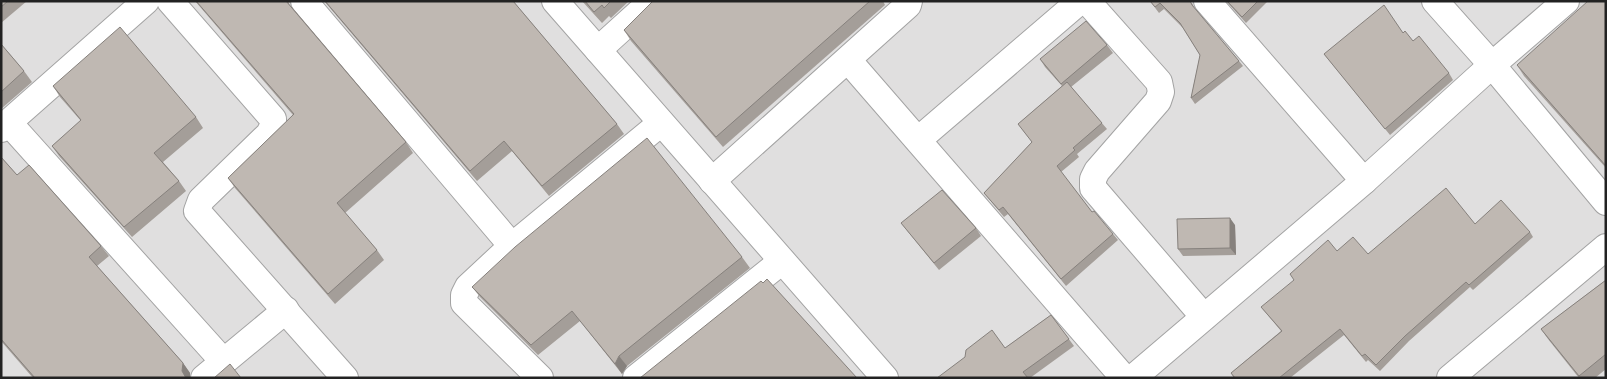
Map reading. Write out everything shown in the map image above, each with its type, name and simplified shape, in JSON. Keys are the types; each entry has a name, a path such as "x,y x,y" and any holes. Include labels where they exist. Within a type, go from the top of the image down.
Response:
{"street":[{"path":"146,1 5,126 214,370 286,310"},
{"path":"170,1 273,119 273,126 269,134 201,200 197,211 345,378"},
{"path":"304,1 512,246"},
{"path":"555,1 885,378"},
{"path":"598,50 652,1"},
{"path":"712,181 848,60 908,5 909,1"},
{"path":"918,140 1080,1"},
{"path":"1087,1 1159,82 1161,92 1158,101 1097,171 1093,179 1092,188 1204,317"},
{"path":"1206,1 1364,181"},
{"path":"1434,1 1492,65 1606,202"},
{"path":"1133,378 1364,181 1566,1"},
{"path":"848,60 1124,378"},
{"path":"540,378 464,303 464,295 468,287 512,246 661,123"},
{"path":"1452,377 1606,247"},
{"path":"642,376 782,260"}],"shaded area":[{"path":"1,1 1606,1 1606,378 1,378"}],"building":[{"path":"1,1 8,1 1,7"},
{"path":"196,1 286,1 406,142 337,203 377,250 328,294 228,178 294,114"},
{"path":"325,1 513,1 617,124 542,186 504,141 470,171"},
{"path":"585,1 611,1 604,8 602,5 594,12"},
{"path":"653,1 870,1 716,137 624,30"},
{"path":"1150,1 1190,1 1239,61 1191,98 1200,55 1180,23 1160,3 1155,7"},
{"path":"1227,1 1258,1 1242,17"},
{"path":"1588,1 1606,1 1606,166 1517,65"},
{"path":"1384,5 1403,33 1405,31 1413,41 1419,36 1449,73 1385,129 1324,54"},
{"path":"1086,21 1107,45 1061,84 1040,59"},
{"path":"120,27 196,117 154,153 179,181 124,227 52,146 81,120 53,86"},
{"path":"1,44 24,71 1,92"},
{"path":"1067,82 1102,123 1073,148 1075,150 1057,166 1092,212 1094,211 1113,234 1061,279 1003,207 999,210 984,193 1032,142 1018,124"},
{"path":"647,138 742,257 619,356 615,364 572,311 531,345 472,287 515,247"},
{"path":"1,157 17,175 29,165 101,246 89,257 183,363 182,371 186,378 35,378 1,339"},
{"path":"1446,188 1475,224 1501,200 1530,232 1469,285 1466,282 1405,336 1376,365 1365,354 1362,356 1340,329 1279,378 1235,378 1231,373 1282,331 1261,307 1294,280 1290,274 1328,240 1337,251 1353,237 1368,254"},
{"path":"942,190 976,228 934,263 901,223"},
{"path":"1230,218 1230,248 1178,249 1177,219"},
{"path":"767,279 857,378 640,378 761,281 763,283"},
{"path":"1606,280 1606,354 1579,376 1541,329"},
{"path":"1051,315 1069,339 1023,372 1028,378 937,378 965,357 966,350 992,330 1005,348"},
{"path":"230,364 241,378 214,378"}]}
